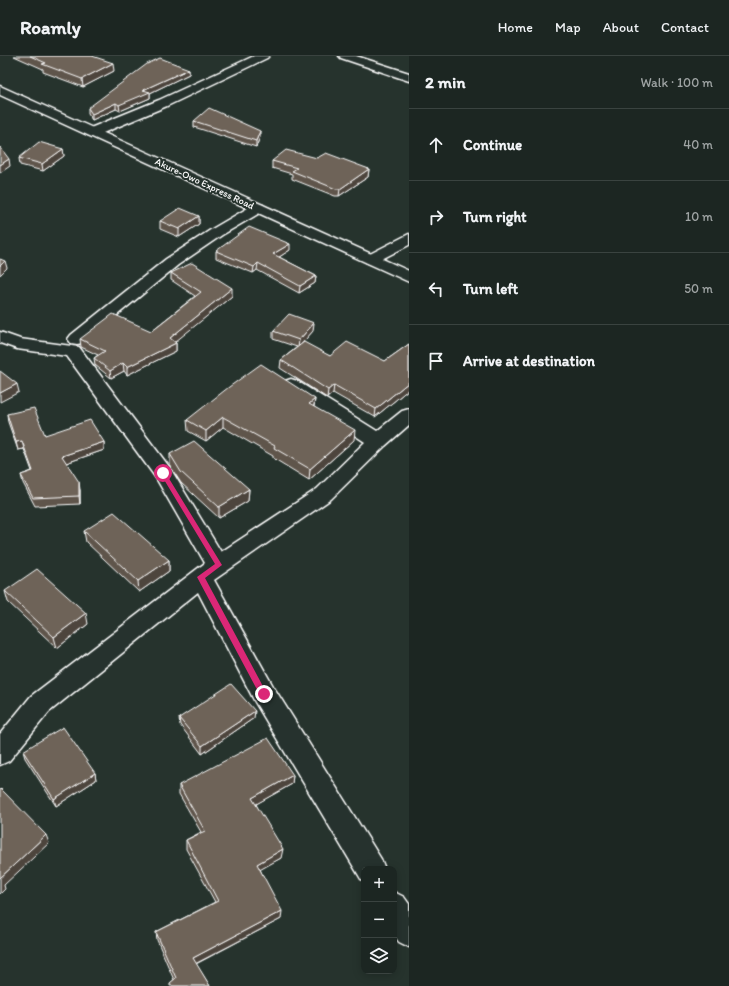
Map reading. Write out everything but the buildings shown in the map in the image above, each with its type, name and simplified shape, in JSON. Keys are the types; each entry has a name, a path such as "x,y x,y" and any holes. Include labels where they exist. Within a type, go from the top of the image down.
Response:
{"highway":[{"name":"Akure-Owo Express Road","path":"0,90 409,277"}],"street":[{"path":"93,132 263,56"},
{"path":"345,56 409,77"},
{"path":"77,339 172,262 217,232 258,208"},
{"path":"371,259 409,239"},
{"path":"0,337 17,344 73,351 163,473 210,571 264,694 368,866"},
{"path":"278,376 378,441"},
{"path":"0,753 40,704 210,571 324,494 378,441 409,416"},
{"path":"397,912 409,932"}],"route":[{"path":"163,473 218,565 201,577 264,694"}]}
